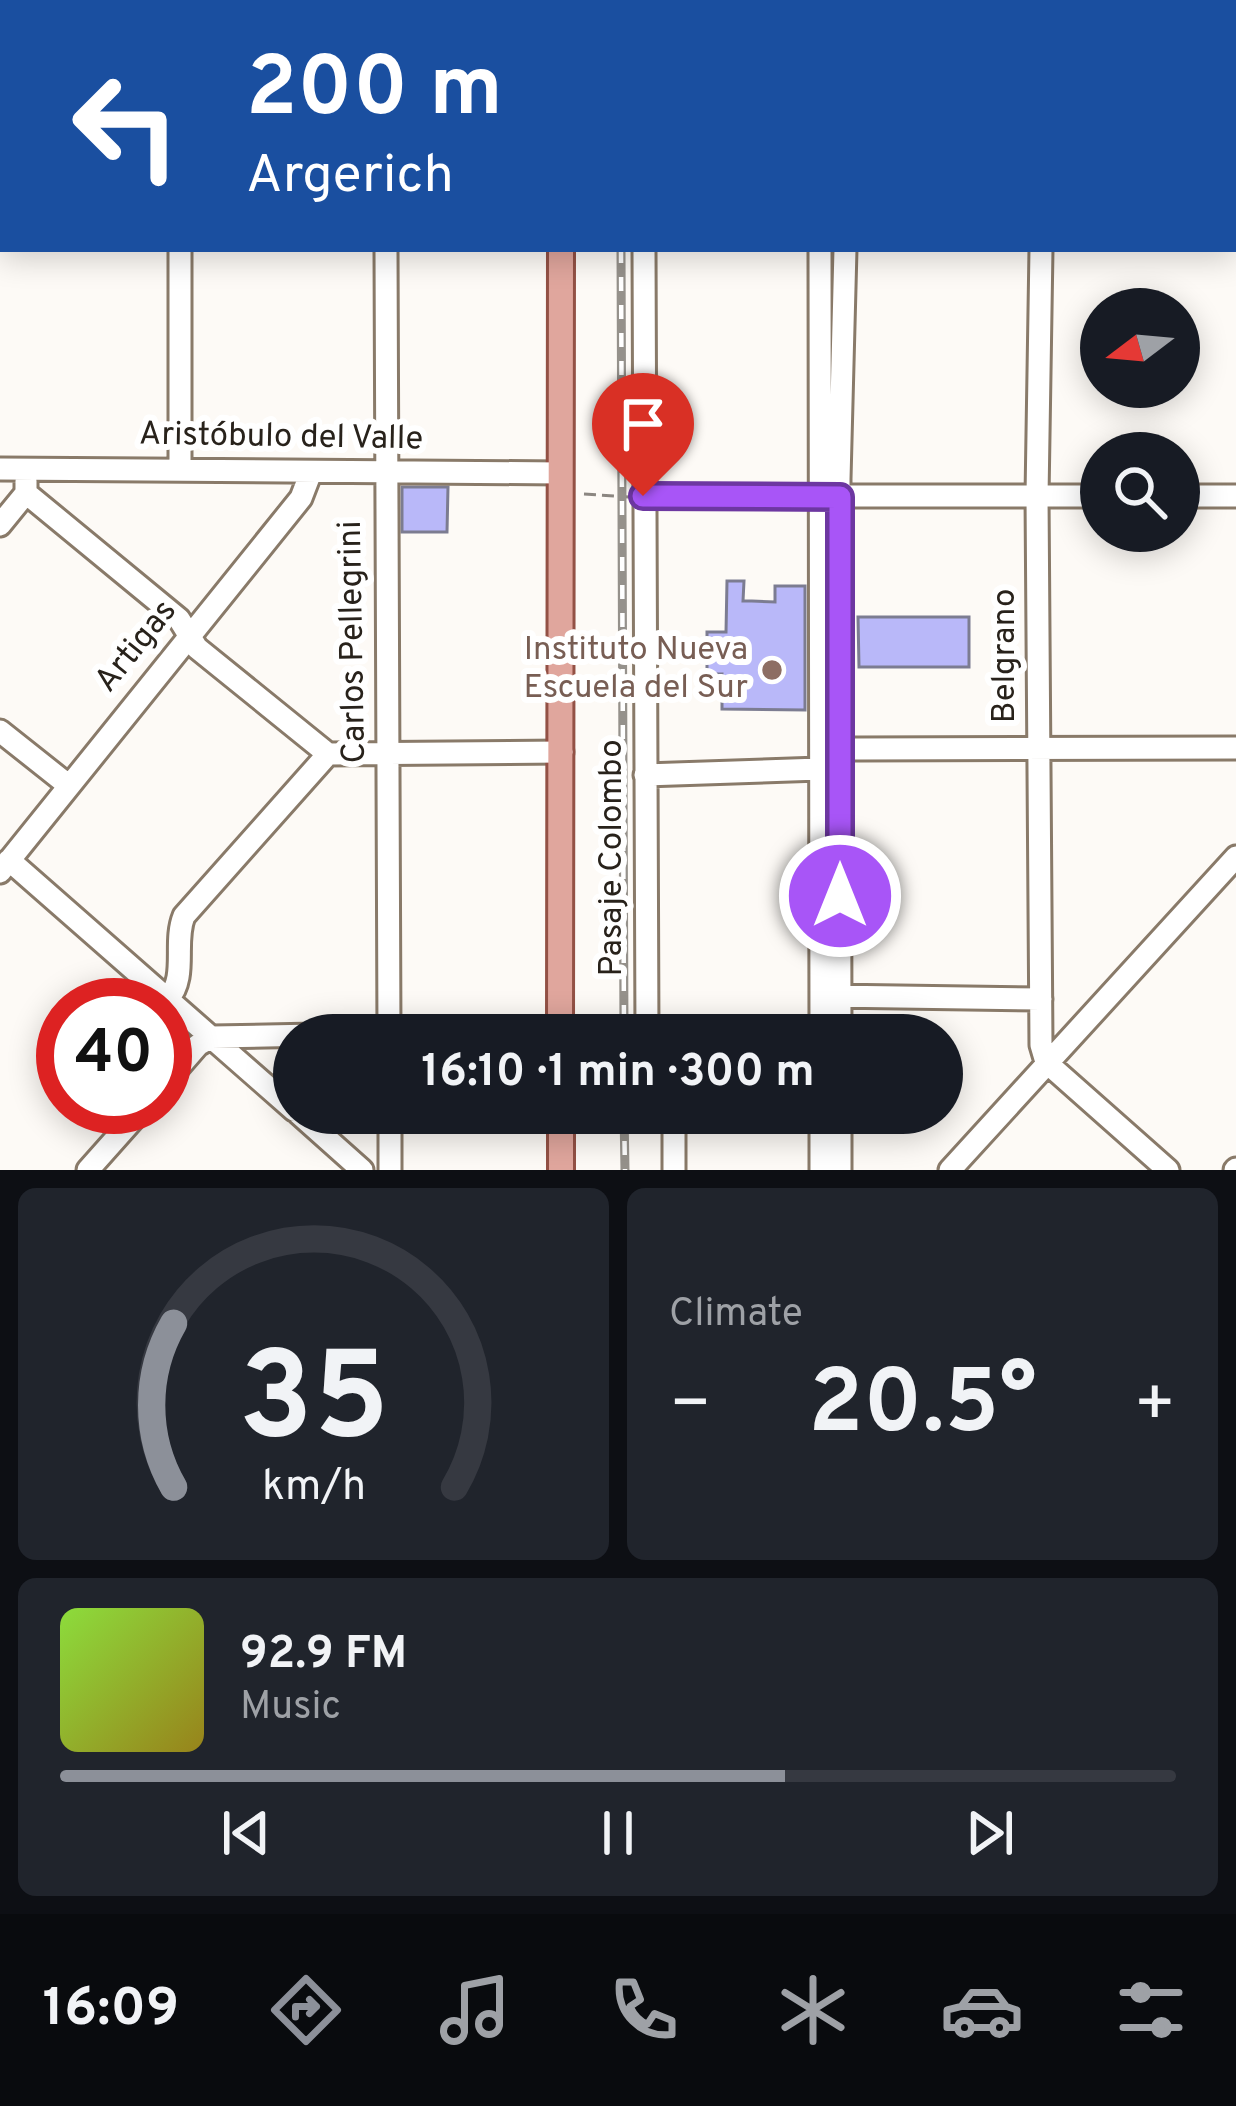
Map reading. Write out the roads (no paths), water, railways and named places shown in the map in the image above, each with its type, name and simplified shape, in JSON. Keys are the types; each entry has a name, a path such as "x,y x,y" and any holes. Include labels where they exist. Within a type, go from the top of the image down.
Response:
{"main road":[{"path":"542,252 558,356"},
{"path":"560,1014 561,252"},
{"path":"561,1134 561,1170"}],"street":[{"path":"180,252 180,470"},
{"name":"Carlos Pellegrini","path":"386,252 389,1014"},
{"name":"Pasaje Colombo","path":"644,252 647,1014"},
{"path":"820,252 841,749 826,1014"},
{"path":"835,1014 820,769 829,497 845,252"},
{"name":"Belgrano","path":"1041,252 1037,496 1041,1046 1046,1062"},
{"name":"Aristóbulo del Valle","path":"0,469 560,472"},
{"path":"0,525 26,493 25,469"},
{"name":"Artigas","path":"4,866 302,498 311,472"},
{"path":"26,493 178,619 197,648 328,754 562,752"},
{"path":"643,496 1080,496"},
{"path":"1200,496 1236,496"},
{"path":"0,731 68,785"},
{"path":"645,775 820,769 841,749 1236,748"},
{"path":"178,978 184,916 328,754"},
{"path":"950,1170 1236,857"},
{"path":"4,866 142,978"},
{"path":"830,996 1041,999"},
{"path":"192,1020 273,1091"},
{"path":"192,1052 212,1037 273,1036"},
{"path":"1046,1062 1168,1170"},
{"path":"88,1170 120,1134"},
{"path":"321,1134 362,1170"},
{"path":"390,1134 390,1170"},
{"path":"674,1134 674,1170"},
{"path":"821,1134 821,1170"},
{"path":"840,1134 840,1170"}],"railway":[{"path":"621,252 624,1014"},
{"path":"624,1134 625,1170"}],"place":[{"name":"Instituto Nueva Escuela del Sur","path":"772,670"}]}
